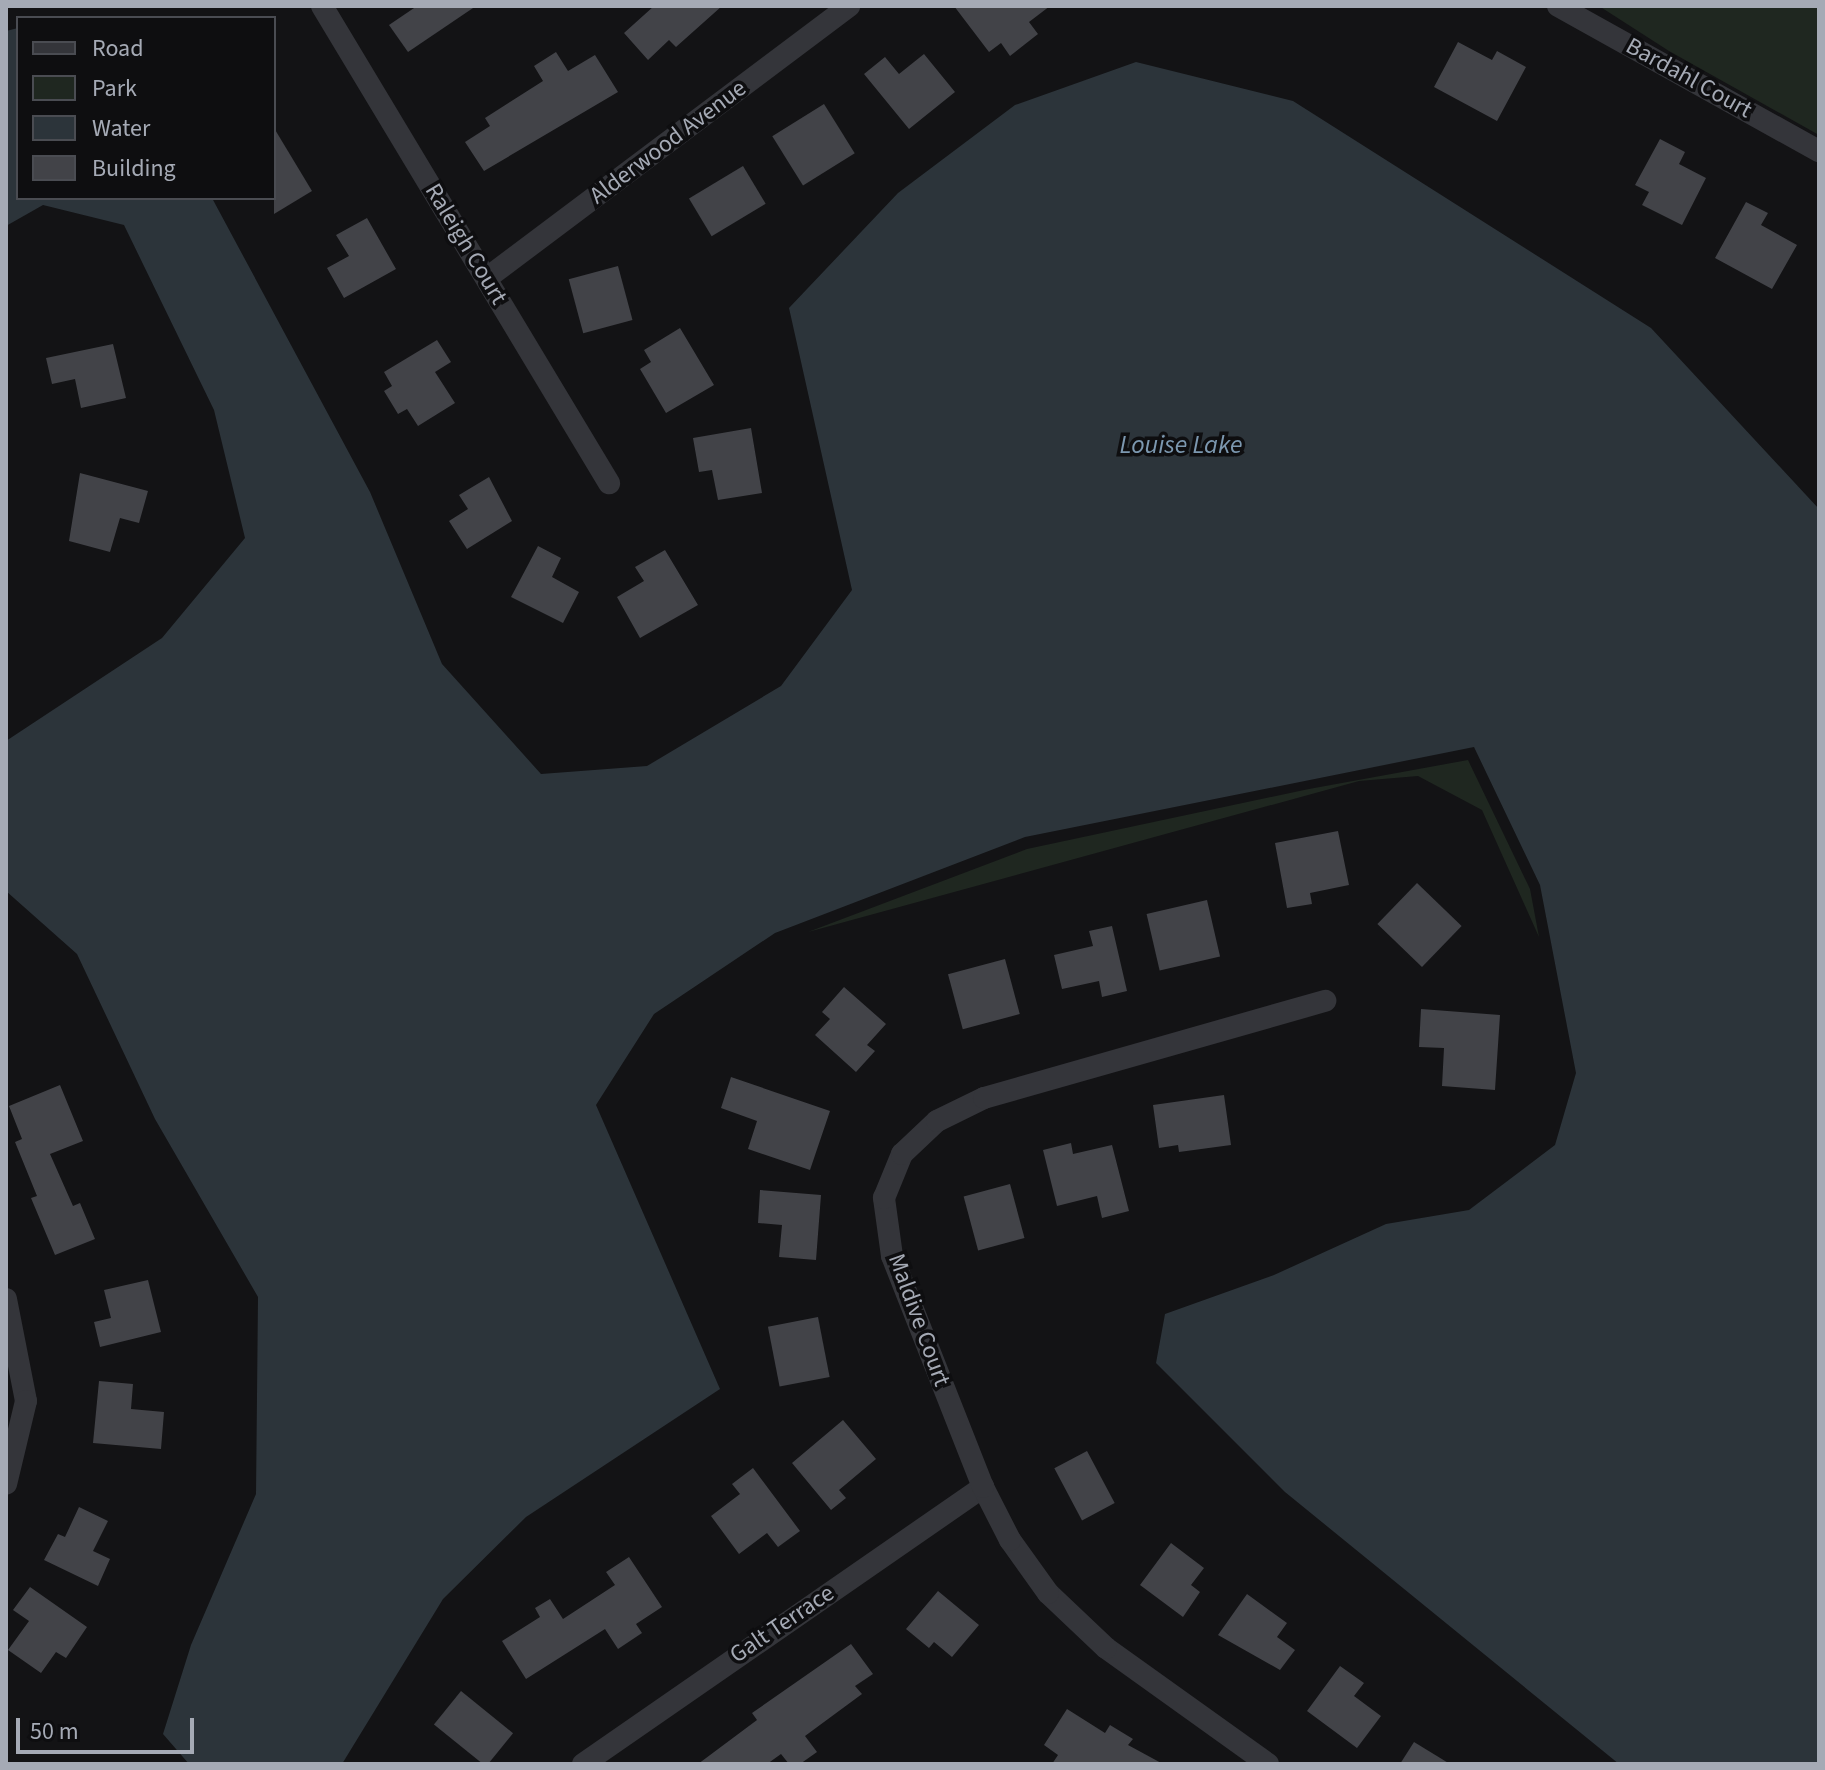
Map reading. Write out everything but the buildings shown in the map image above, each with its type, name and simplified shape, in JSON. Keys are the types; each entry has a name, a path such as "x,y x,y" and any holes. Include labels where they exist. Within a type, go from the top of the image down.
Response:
{"street":[{"name":"Raleigh Court","path":"322,6 609,483"},
{"name":"Alderwood Avenue","path":"487,278 849,6"},
{"name":"Bardahl Court","path":"1558,6 1819,151"},
{"name":"Maldive Court","path":"1268,1764 1106,1648 1048,1593 1010,1540 983,1487 892,1256 884,1198 902,1154 937,1121 984,1098 1325,1001"},
{"path":"6,1299 26,1401 6,1484"},
{"name":"Galt Terrace","path":"583,1764 983,1487"}],"green space":[{"path":"1599,6 1819,6 1819,135 1669,51"},
{"path":"1468,760 1530,889 1539,937 1482,810 1418,776 1359,781 808,932 1027,849 1309,789"}],"water":[{"name":"Louise Lake","path":"16,28 16,200 213,200 370,492 442,664 541,774 647,766 781,686 852,590 789,308 898,193 1015,105 1136,62 1293,101 1651,328 1819,509 1819,1764 1619,1764 1285,1492 1156,1363 1165,1314 1274,1275 1386,1224 1469,1210 1555,1145 1576,1073 1540,885 1474,747 1025,837 775,933 654,1014 596,1105 720,1389 526,1517 443,1599 342,1764 189,1764 163,1734 191,1645 256,1494 258,1297 155,1119 77,954 6,891 6,741 162,638 245,538 214,410 124,225 43,205 6,226 6,31"}]}
